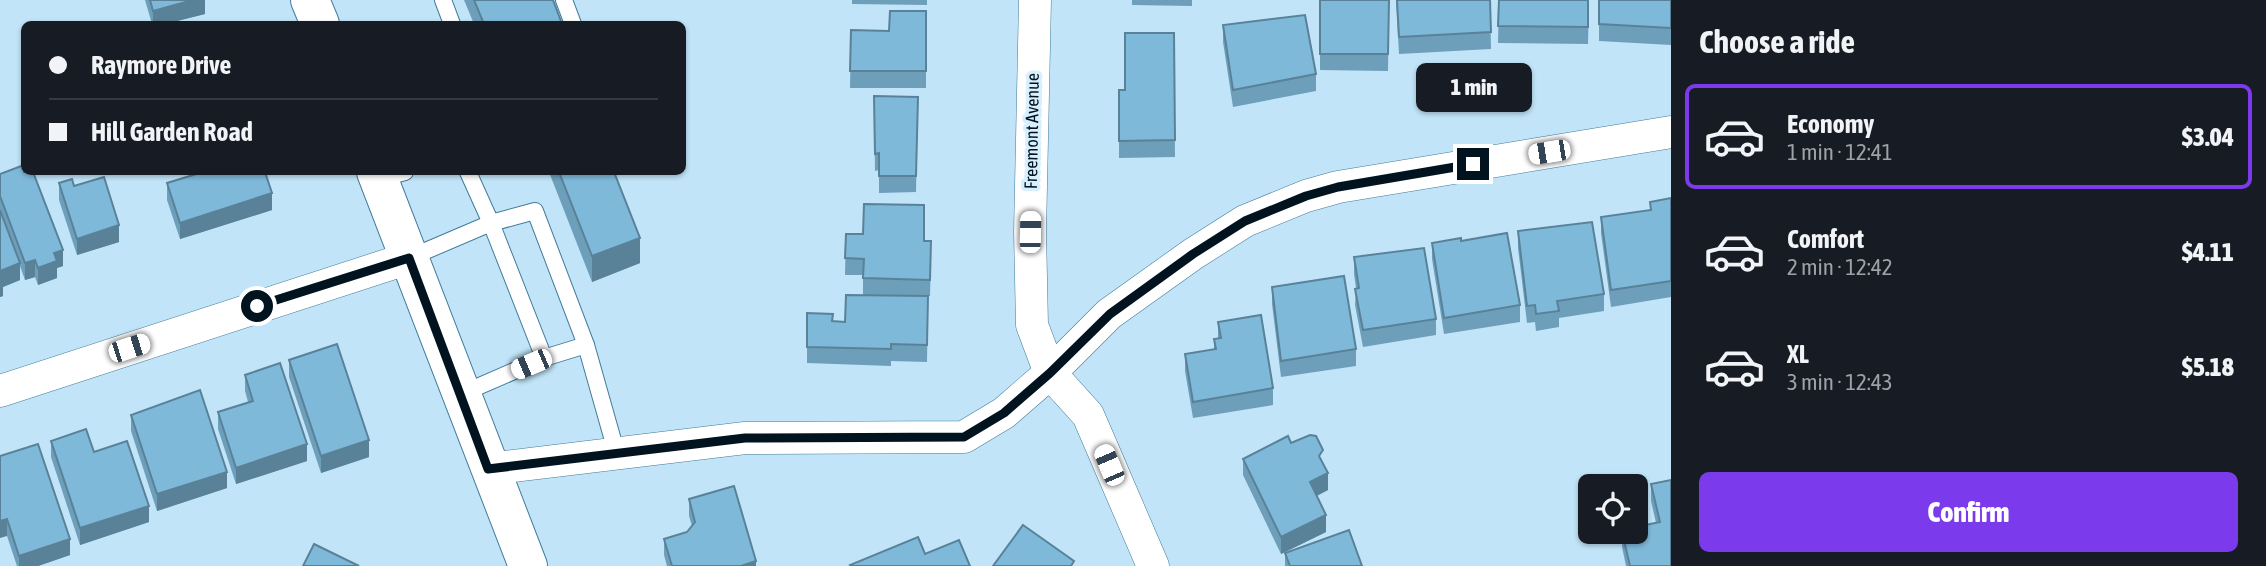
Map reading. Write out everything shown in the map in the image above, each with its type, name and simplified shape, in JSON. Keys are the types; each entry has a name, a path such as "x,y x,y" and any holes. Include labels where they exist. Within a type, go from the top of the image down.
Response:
{"main road":[{"path":"310,0 319,21"},
{"path":"387,175 409,258 488,469 528,566"}],"street":[{"name":"Freemont Avenue","path":"1035,0 1030,232 1032,325 1050,373 1087,415 1153,566"},
{"path":"488,469 615,451 745,438 964,437 1004,413 1050,373 1110,314 1193,254 1245,221 1306,196 1338,187 1671,132"},
{"path":"0,391 409,258"}],"lane":[{"path":"443,0 451,21"},
{"path":"564,0 572,21"},
{"path":"469,175 544,358"},
{"path":"409,258 491,223 535,211 586,345 615,451"},
{"path":"461,394 544,358 586,345"}],"building":[{"path":"150,0 193,0 153,11"},
{"path":"474,0 553,0 561,21 483,21"},
{"path":"1320,0 1389,0 1388,54 1320,54"},
{"path":"1397,0 1490,0 1491,32 1399,37"},
{"path":"1499,0 1588,0 1588,27 1498,26"},
{"path":"1599,0 1671,0 1671,28 1599,24"},
{"path":"890,11 926,11 926,71 850,71 851,30 889,31"},
{"path":"1305,15 1316,74 1233,90 1223,25"},
{"path":"1125,33 1174,33 1175,140 1119,141 1119,90 1125,90"},
{"path":"874,96 918,97 916,176 879,176 879,153 875,154"},
{"path":"21,166 21,175 34,175 63,250 54,253 57,261 38,268 35,260 25,263 0,196 0,174"},
{"path":"193,175 266,175 272,193 180,223 167,183"},
{"path":"560,175 615,175 640,238 592,256"},
{"path":"104,177 119,225 77,239 59,183 72,179 74,186"},
{"path":"1671,198 1671,281 1611,290 1601,217 1651,210 1650,202"},
{"path":"864,204 924,205 924,241 931,241 930,280 863,278 864,259 845,258 846,234 863,234"},
{"path":"0,210 20,263 0,271"},
{"path":"1592,222 1604,294 1557,301 1559,311 1536,314 1535,305 1527,306 1518,231"},
{"path":"1507,233 1520,305 1444,318 1432,243"},
{"path":"1424,248 1436,319 1363,330 1355,289 1359,288 1354,257"},
{"path":"1344,276 1356,349 1281,361 1272,287"},
{"path":"846,295 928,296 927,345 891,344 891,349 807,347 807,313 833,314 832,321 845,322"},
{"path":"1261,315 1273,388 1193,402 1185,354 1216,349 1214,339 1221,338 1218,322"},
{"path":"337,344 369,440 321,456 289,360"},
{"path":"280,363 307,444 236,468 218,412 253,401 245,375"},
{"path":"200,390 227,472 157,494 131,415"},
{"path":"86,429 94,452 127,441 149,506 80,528 51,441"},
{"path":"1310,435 1316,436 1323,450 1319,456 1328,473 1310,482 1326,515 1281,537 1243,459 1288,436 1291,443"},
{"path":"38,444 70,539 19,556 7,519 0,521 0,456"},
{"path":"1671,480 1671,566 1630,566 1625,544 1648,544 1648,524 1660,522 1651,484"},
{"path":"734,486 756,561 741,566 672,566 664,539 687,532 695,522 689,499"},
{"path":"1023,525 1074,561 1071,566 993,566"},
{"path":"1349,530 1362,566 1290,566 1285,553"},
{"path":"918,537 925,554 959,540 970,566 850,565"},
{"path":"314,544 359,566 303,566"}],"route":[{"path":"257,306 409,258 488,469 596,453 745,438 964,437 1004,413 1050,373 1110,314 1193,254 1245,221 1306,196 1338,187 1473,164"}]}
